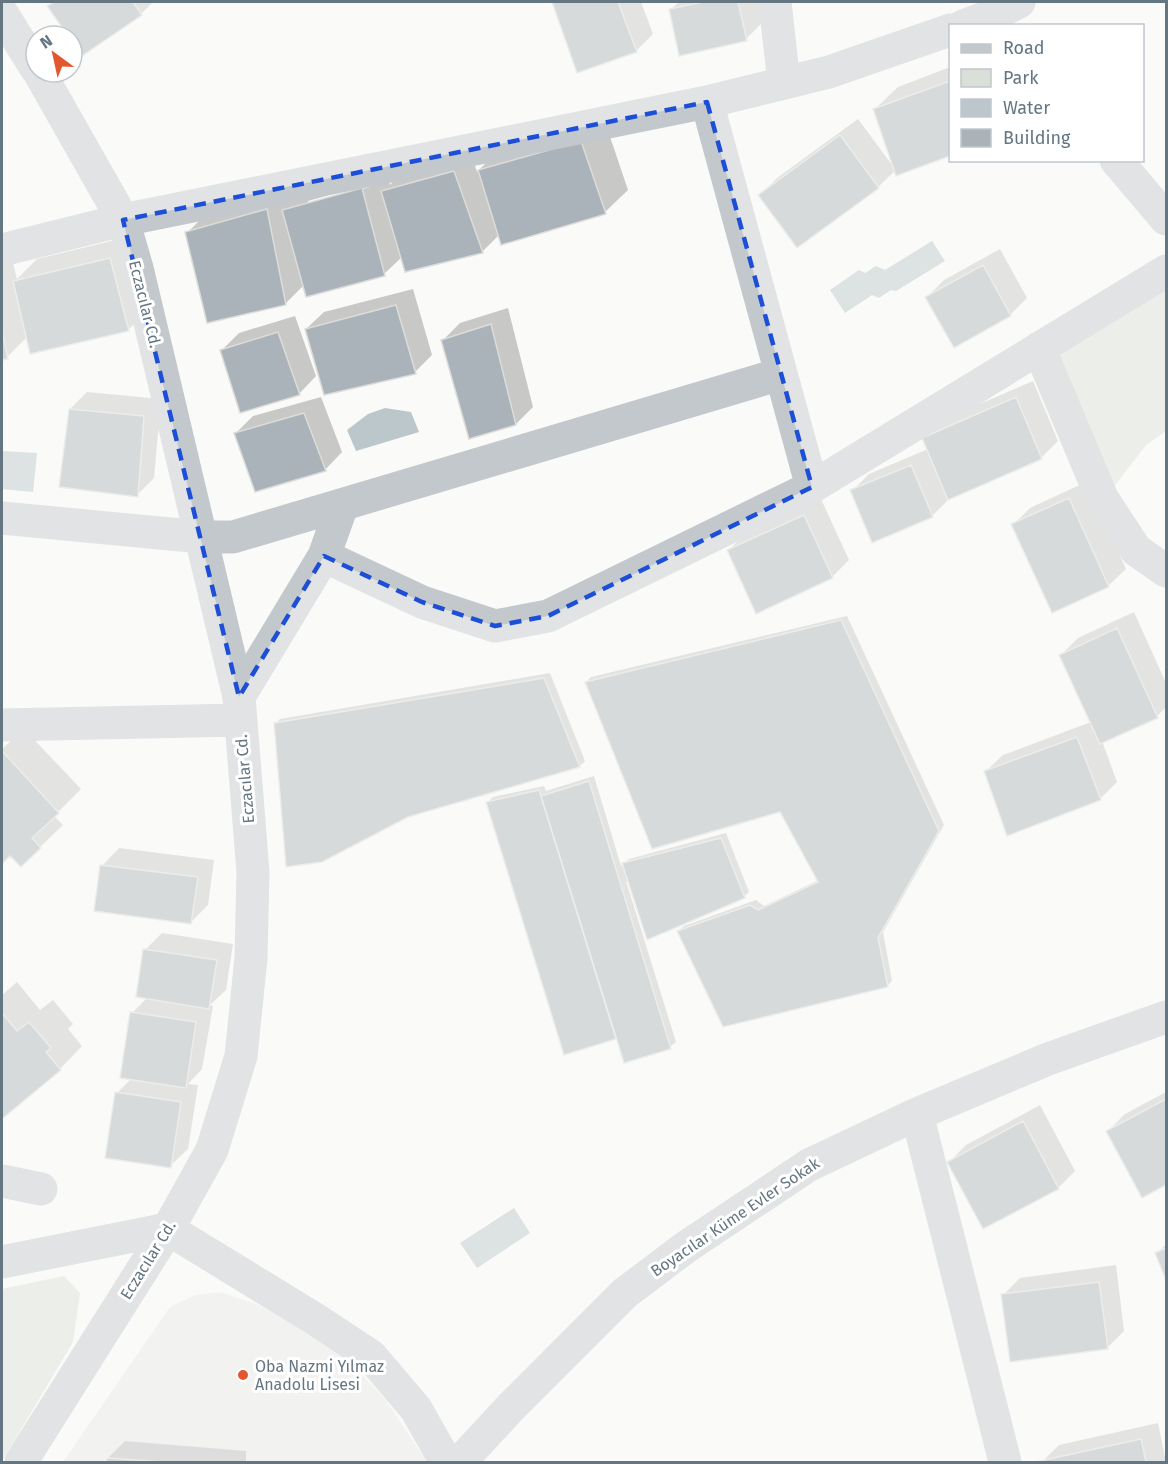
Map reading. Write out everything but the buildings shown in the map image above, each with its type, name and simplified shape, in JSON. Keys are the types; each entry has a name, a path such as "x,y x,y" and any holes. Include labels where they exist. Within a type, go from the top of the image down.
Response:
{"street":[{"path":"775,2 784,83"},
{"path":"3,10 24,47"},
{"path":"2,250 123,220 707,102 830,72 949,31"},
{"name":"Eczacılar Cd.","path":"21,1462 168,1229 212,1150 241,1056 251,958 253,872 239,708 202,537 137,268 123,220 46,84"},
{"path":"707,102 812,487"},
{"path":"1118,162 1167,219"},
{"path":"324,556 422,602 495,626 548,616 812,487 1167,271"},
{"path":"1039,348 1102,498 1136,550 1167,571"},
{"path":"2,518 202,537 233,537 781,374"},
{"path":"2,725 239,708 324,556 342,506"},
{"name":"Boyacılar Küme Evler Sokak","path":"460,1462 511,1407 625,1293 668,1260 809,1164 917,1114 1048,1059 1167,1017"},
{"path":"917,1114 1005,1462"},
{"path":"2,1181 41,1189"},
{"path":"2,1262 168,1229 315,1318 371,1356 416,1409 446,1462"}],"highlighted area":[{"path":"707,102 812,487 548,616 495,626 422,602 324,556 239,697 123,220"}],"shaded area":[{"name":"Oba Nazmi Yılmaz Anadolu Lisesi","path":"220,1292 256,1304 306,1327 339,1351 385,1399 427,1462 63,1462 170,1307 195,1295"}],"green space":[{"path":"1166,278 1166,431 1146,445 1109,493 1048,350"},
{"path":"64,1276 80,1293 73,1342 2,1458 2,1289"}],"water":[{"path":"932,241 945,261 896,291 891,290 879,298 872,295 845,313 830,290 859,270 865,273 876,266 885,270"},
{"path":"385,408 411,412 419,432 356,451 347,430 368,414"},
{"path":"2,451 37,453 33,492 2,489"},
{"path":"514,1208 530,1233 477,1268 460,1243"}],"place":[{"name":"Oba Nazmi Yılmaz Anadolu Lisesi","path":"243,1375"}]}
